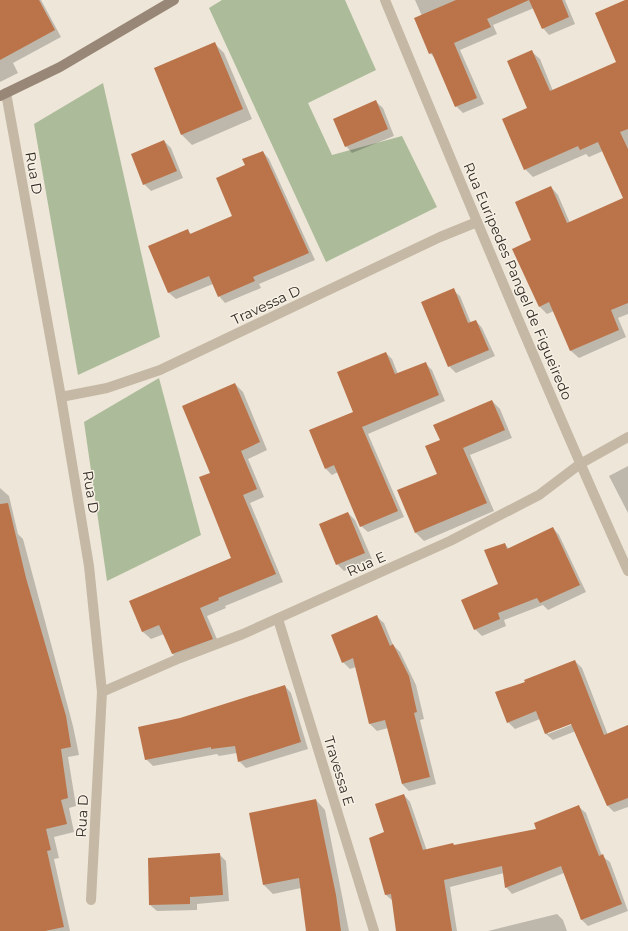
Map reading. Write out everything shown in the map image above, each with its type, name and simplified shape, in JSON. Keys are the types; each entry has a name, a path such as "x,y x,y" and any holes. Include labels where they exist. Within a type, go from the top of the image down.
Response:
{"main road":[{"path":"3,95 60,67 174,0"}],"street":[{"name":"Rua Euripedes Pangel de Figueiredo","path":"385,0 477,222 580,464 628,571"},
{"name":"Rua D","path":"3,95 61,397 89,566 102,692 91,900"},
{"name":"Travessa D","path":"61,397 107,388 160,370 440,237 477,222"},
{"name":"Rua E","path":"102,692 278,619 450,541 539,495 580,464 628,438"},
{"name":"Travessa E","path":"278,619 374,931"}],"green space":[{"path":"222,0 345,0 376,70 308,103 332,155 402,136 437,207 326,262 209,8"},
{"path":"103,83 160,337 78,375 34,124"},
{"path":"159,378 201,535 107,581 84,422"}],"building":[{"path":"0,0 39,0 55,30 0,60"},
{"path":"456,0 529,0 487,19 491,27 454,43 477,98 455,107 432,53 429,54 414,18"},
{"path":"529,0 562,0 569,17 542,29"},
{"path":"628,0 628,129 620,132 628,149 628,303 611,310 619,330 570,351 549,302 539,307 512,249 531,240 515,202 551,186 567,223 623,198 598,142 580,150 578,146 524,170 502,119 527,108 507,61 532,50 550,91 616,62 595,13"},
{"path":"215,42 243,109 181,135 154,68"},
{"path":"376,100 388,129 345,147 333,119"},
{"path":"164,140 177,171 143,185 131,154"},
{"path":"263,151 309,253 253,277 255,281 218,297 209,276 168,293 148,246 188,229 190,234 232,216 216,178 245,165 242,159"},
{"path":"454,288 468,323 476,320 489,350 448,367 421,302"},
{"path":"386,352 395,374 426,362 439,395 362,427 398,511 360,527 334,465 325,469 309,430 353,412 337,372"},
{"path":"235,383 260,442 241,451 257,489 243,495 276,574 218,598 219,600 200,608 213,639 172,654 159,625 142,632 129,601 231,558 199,477 210,473 182,406"},
{"path":"492,400 505,430 463,448 487,503 415,533 397,490 437,474 425,446 440,440 433,425"},
{"path":"8,503 26,578 66,716 71,747 61,749 68,798 61,800 67,824 46,829 51,850 47,851 64,927 45,931 0,931 0,504"},
{"path":"348,512 365,553 336,565 319,524"},
{"path":"553,527 580,585 540,603 537,598 498,613 500,619 474,630 461,600 498,584 484,550 505,543 507,549"},
{"path":"377,615 390,646 393,644 409,676 417,712 414,713 430,777 402,784 385,720 369,724 353,658 342,663 331,635"},
{"path":"575,660 604,735 628,725 628,798 607,806 571,724 545,734 536,711 507,723 495,692 525,682 524,680"},
{"path":"285,685 301,742 238,762 235,746 211,749 211,747 145,760 138,727 180,718"},
{"path":"404,794 423,850 453,843 454,845 536,829 534,823 579,805 599,856 603,854 622,904 581,920 561,866 505,888 502,866 444,880 452,931 396,931 391,894 385,895 369,838 384,832 375,804"},
{"path":"316,799 336,895 341,931 306,931 299,878 263,885 249,813"},
{"path":"220,853 223,895 190,897 190,904 149,905 148,858"}]}
